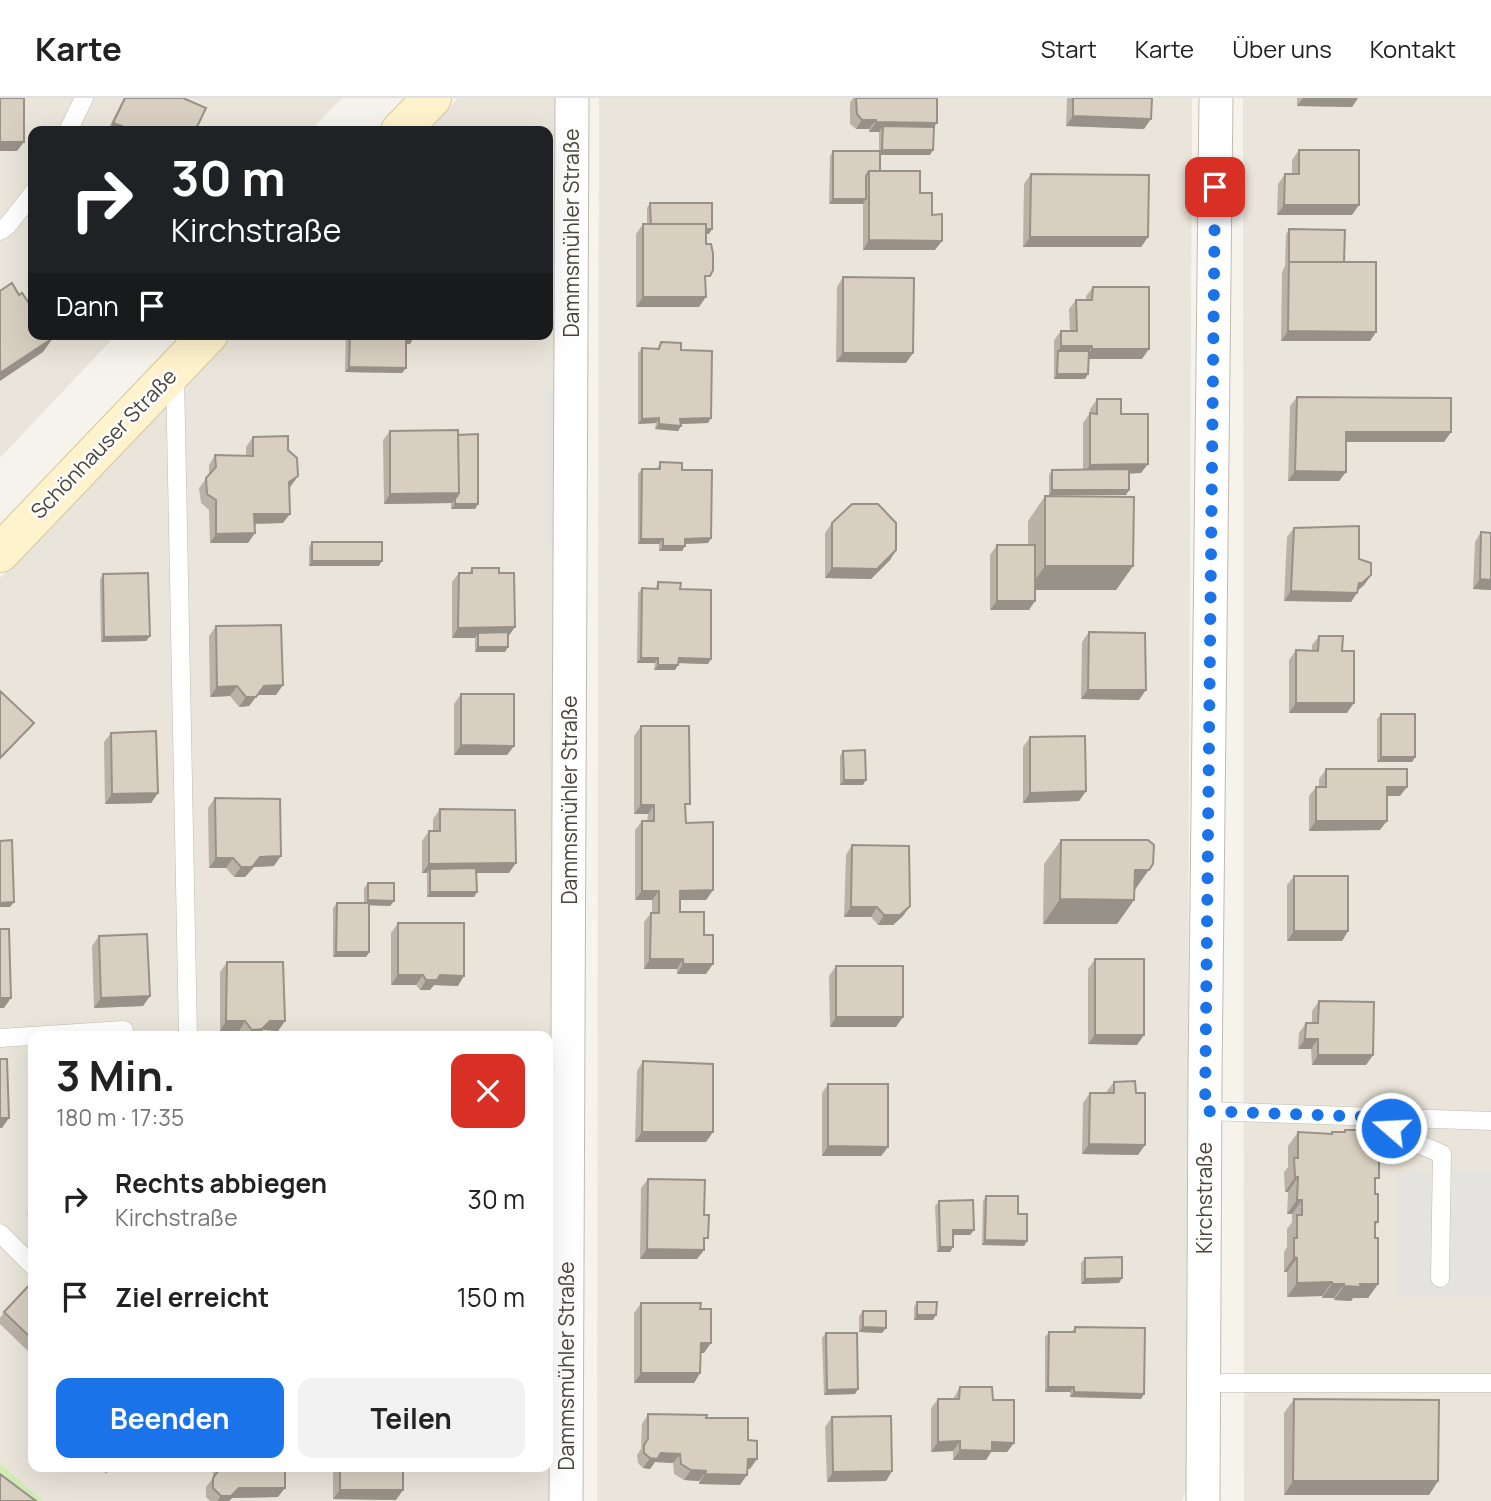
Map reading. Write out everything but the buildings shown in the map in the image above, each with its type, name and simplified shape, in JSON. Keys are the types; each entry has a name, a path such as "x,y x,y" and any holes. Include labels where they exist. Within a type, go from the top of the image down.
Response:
{"street":[{"path":"405,126 432,98"},
{"name":"Dammsmühler Straße","path":"566,1501 572,98"},
{"name":"Kirchstraße","path":"1203,1501 1216,98"},
{"name":"Schönhauser Straße","path":"0,553 203,340"}],"lane":[{"path":"70,126 84,98"},
{"path":"0,231 28,199"},
{"path":"174,370 188,1031"},
{"path":"108,1031 124,1030"},
{"path":"0,1038 28,1036"},
{"path":"1205,1111 1491,1121"},
{"path":"1376,1117 1405,1138 1442,1154 1440,1278"},
{"path":"0,1233 28,1261"},
{"path":"1205,1383 1491,1383"}],"shaded area":[{"path":"0,98 342,98 315,126 28,126 28,340 111,340 0,458"},
{"path":"458,98 556,98 554,1501 43,1501 0,1463 0,578 227,340 553,340 553,126 432,126"},
{"path":"599,98 1192,98 1186,1490 1182,1501 597,1501"},
{"path":"1243,98 1491,98 1491,1501 1244,1501"},
{"path":"558,393 559,547 546,547 545,394"},
{"path":"560,690 561,771 549,772 548,691"},
{"path":"1397,1171 1491,1172 1491,1298 1396,1297"}],"green space":[{"path":"0,1463 43,1501 0,1501"}],"route":[{"path":"1215,187 1205,1111 1376,1117 1391,1128"}]}
